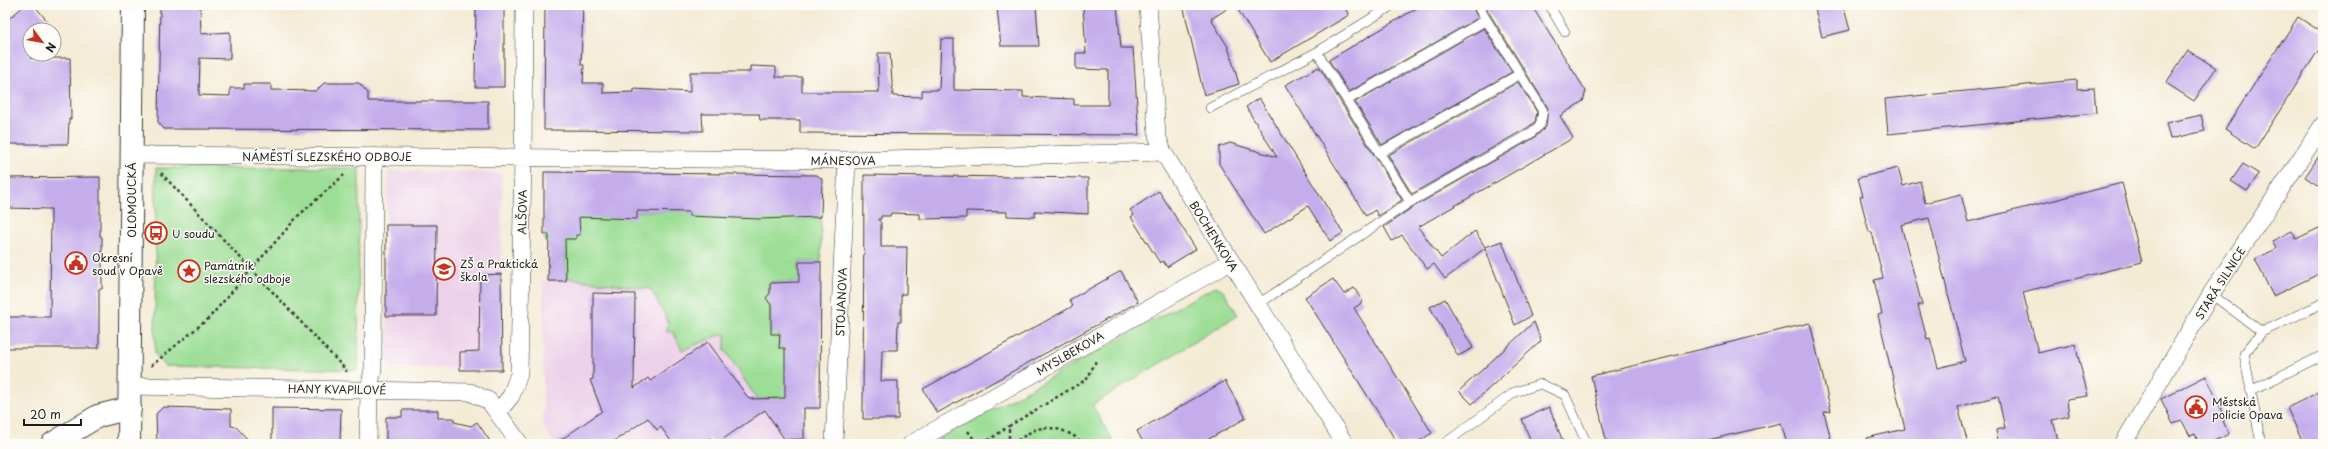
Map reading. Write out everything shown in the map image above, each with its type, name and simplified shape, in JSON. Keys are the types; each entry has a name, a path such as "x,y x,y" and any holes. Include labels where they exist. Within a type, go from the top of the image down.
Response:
{"main road":[{"name":"OLOMOUCKÁ","path":"129,444 133,5"},
{"path":"52,444 98,416 130,408"}],"street":[{"name":"ALŠOVA","path":"498,412 511,396 519,374 524,158 524,5"},
{"name":"BOCHENKOVA","path":"1148,5 1157,135 1163,152 1230,262 1345,444"},
{"name":"STARÁ SILNICE","path":"2123,444 2211,294 2323,125"},
{"name":"MÁNESOVA","path":"524,158 847,160 1163,152"},
{"name":"NÁMĚSTÍ SLEZSKÉHO ODBOJE","path":"131,155 524,158"},
{"path":"368,444 369,390 373,369 369,156"},
{"name":"STOJANOVA","path":"834,444 847,160"},
{"name":"MYSLBEKOVA","path":"911,444 1230,262"},
{"name":"HANY KVAPILOVÉ","path":"130,386 470,392 489,401 520,444"}],"lane":[{"path":"1210,108 1317,52 1393,5"},
{"path":"1257,305 1410,202 1531,133 1540,125 1543,111 1477,5"},
{"path":"1550,5 1566,32"},
{"path":"1347,100 1486,20"},
{"path":"1317,52 1410,202"},
{"path":"1379,153 1520,74"},
{"path":"2211,294 2262,332"},
{"path":"2261,444 2244,354 2262,332 2323,303"},
{"path":"2250,391 2323,355"},
{"path":"1444,444 1515,392 1542,384 1565,395 1587,444"}],"path":[{"path":"153,155 156,168 252,272 346,370 344,389"},
{"path":"153,386 151,365 160,360 209,318 252,272 298,216 369,156"},
{"path":"983,444 1009,426 1087,379 1100,354 1094,340"},
{"path":"1009,426 1009,444"},
{"path":"1013,444 1036,430 1052,428 1076,436 1083,444"},
{"path":"974,440 977,444"}],"shaded area":[{"name":"ZŠ a Praktická škola","path":"388,171 502,173 501,369 388,368 386,245"},
{"path":"566,278 651,289 668,321 667,331 717,337 725,332 757,399 785,439 820,439 820,444 553,444 543,426 543,281 566,281"}],"green space":[{"path":"156,168 359,168 358,370 165,366 155,354"},
{"path":"577,201 637,211 689,211 689,215 821,217 821,262 799,262 799,273 821,282 771,282 768,300 771,302 771,333 779,333 779,347 792,348 816,359 821,359 820,376 785,403 779,398 757,399 725,350 725,333 682,350 673,332 667,332 668,321 651,289 566,278 565,249 549,249 549,241 545,241 544,234"},
{"path":"1216,286 1223,290 1238,315 1092,405 1115,444 930,444"}],"building":[{"path":"25,5 34,5 48,22 22,22 22,62 62,62 62,58 70,58 71,119 69,119 68,144 8,144 8,76 5,78 5,22"},
{"path":"160,5 200,5 201,34 230,32 230,59 200,58 199,95 230,96 230,88 244,88 244,84 271,84 271,90 316,91 324,83 359,83 368,93 368,101 488,101 488,130 164,129 158,122"},
{"path":"476,5 504,5 504,87 475,87"},
{"path":"545,5 583,5 581,65 584,65 583,83 603,83 603,93 634,92 634,89 690,92 690,72 750,72 750,66 776,67 776,77 802,77 802,92 879,92 878,53 890,53 893,96 922,97 922,90 939,90 941,39 954,39 954,90 1023,91 1023,97 1074,99 1074,105 1108,105 1108,70 1076,69 1076,53 1086,53 1083,5 1117,5 1121,48 1133,48 1139,135 800,133 800,120 760,120 759,114 702,114 703,131 544,130"},
{"path":"1007,5 1036,5 1039,46 1001,46 997,8 1007,7"},
{"path":"1183,5 1233,5 1211,19 1228,47 1239,84 1204,95"},
{"path":"1235,5 1343,5 1349,15 1270,62"},
{"path":"1422,5 1471,5 1478,18 1349,92 1329,60"},
{"path":"1484,5 1531,5 1586,91 1583,101 1560,116 1573,138 1418,227 1441,258 1475,231 1485,247 1502,241 1531,316 1515,325 1485,248 1445,279 1434,264 1427,269 1402,235 1392,241 1384,227 1413,207 1534,138 1546,127 1548,108"},
{"path":"1814,5 1843,5 1850,30 1822,37"},
{"path":"2298,17 2323,33 2323,43 2255,149 2225,129"},
{"path":"1484,28 1512,72 1382,145 1355,102"},
{"path":"2188,50 2216,68 2194,101 2166,83"},
{"path":"1319,67 1402,200 1378,216 1375,210 1366,216 1285,85"},
{"path":"2077,80 2077,89 2094,88 2096,113 1888,134 1885,99"},
{"path":"1518,82 1537,112 1535,122 1412,194 1388,155"},
{"path":"1259,98 1343,233 1330,241 1308,206 1264,234 1219,164 1219,147 1230,143 1277,157 1246,107"},
{"path":"2201,115 2205,131 2170,139 2166,123"},
{"path":"2323,150 2323,189 2305,177"},
{"path":"2243,164 2259,174 2247,191 2231,181"},
{"path":"1898,168 1903,186 1920,181 1925,203 1961,194 1968,222 2122,183 2142,262 2023,292 2038,353 2075,344 2088,396 2067,399 2069,416 2053,420 2059,444 1999,444 1996,430 2005,428 1998,396 1958,407 1968,444 1867,444 1866,438 1905,429 1878,315 1882,314 1874,280 1883,278 1872,232 1869,232 1860,197 1863,196 1858,178","holes":["1929,218 1965,361 1938,368 1930,338 1927,339 1918,305 1922,305 1901,225"]},
{"path":"544,172 817,175 822,179 821,217 759,219 689,216 689,212 637,211 637,219 579,217 580,235 576,235 576,239 565,239 566,281 548,281 549,234 544,234"},
{"path":"864,175 1088,178 1088,214 1035,211 1035,217 1007,216 1007,212 966,211 966,218 920,219 920,214 891,213 890,216 881,216 881,219 878,219 881,223 881,247 907,247 906,294 901,294 901,322 898,322 897,350 882,350 881,381 898,381 898,419 863,419"},
{"name":"Okresní soud v Opavě","path":"100,177 102,289 99,289 99,348 5,348 5,317 50,317 51,209 5,208 5,178"},
{"path":"1159,191 1196,249 1167,267 1163,261 1160,263 1131,217 1134,215 1130,210"},
{"path":"386,225 437,225 436,316 386,316"},
{"path":"2323,226 2323,272 2273,296 2255,259 2276,249 2272,241 2292,231 2296,239"},
{"path":"799,262 821,262 820,408 804,408 804,439 785,440 765,410 716,444 710,438 701,444 673,444 661,427 657,430 648,418 610,444 555,444 602,411 590,380 593,379 593,293 635,294 634,388 648,378 650,381 708,342 749,399 785,398 785,348 779,348 780,334 771,334 771,305 766,298 770,293 770,283 799,282"},
{"path":"1121,271 1138,302 937,413 923,389 1073,306 1069,300"},
{"path":"501,274 502,370 460,370 460,352 479,351 480,275"},
{"path":"1333,279 1344,294 1354,288 1363,302 1354,308 1432,433 1415,444 1398,444 1305,297"},
{"path":"1445,299 1473,348 1458,356 1430,307"},
{"path":"1534,322 1541,341 1472,404 1459,391"},
{"path":"1810,323 1831,411 1824,412 1832,444 1787,444 1781,423 1691,444 1607,444 1591,376"},
{"path":"2206,376 2226,419 2223,421 2229,434 2209,444 2199,444 2195,434 2190,436 2182,421 2173,424 2161,399"},
{"path":"1225,381 1246,418 1200,444 1144,444 1137,431"},
{"path":"2323,390 2323,444 2304,444 2287,408"},
{"path":"163,407 231,409 231,426 236,427 252,444 157,444 156,414"},
{"path":"1549,407 1564,444 1532,444 1522,419"},
{"path":"272,408 341,409 340,444 272,444"},
{"path":"402,410 438,410 438,418 454,418 454,422 471,426 477,422 492,444 386,444 386,417 402,417"}],"place":[{"name":"U soudu","path":"156,233"},
{"name":"Okresní soud v Opavě","path":"76,263"},
{"name":"ZŠ a Praktická škola","path":"444,269"},
{"name":"Památník slezského odboje","path":"189,271"},
{"name":"Městská policie Opava","path":"2196,407"}]}
